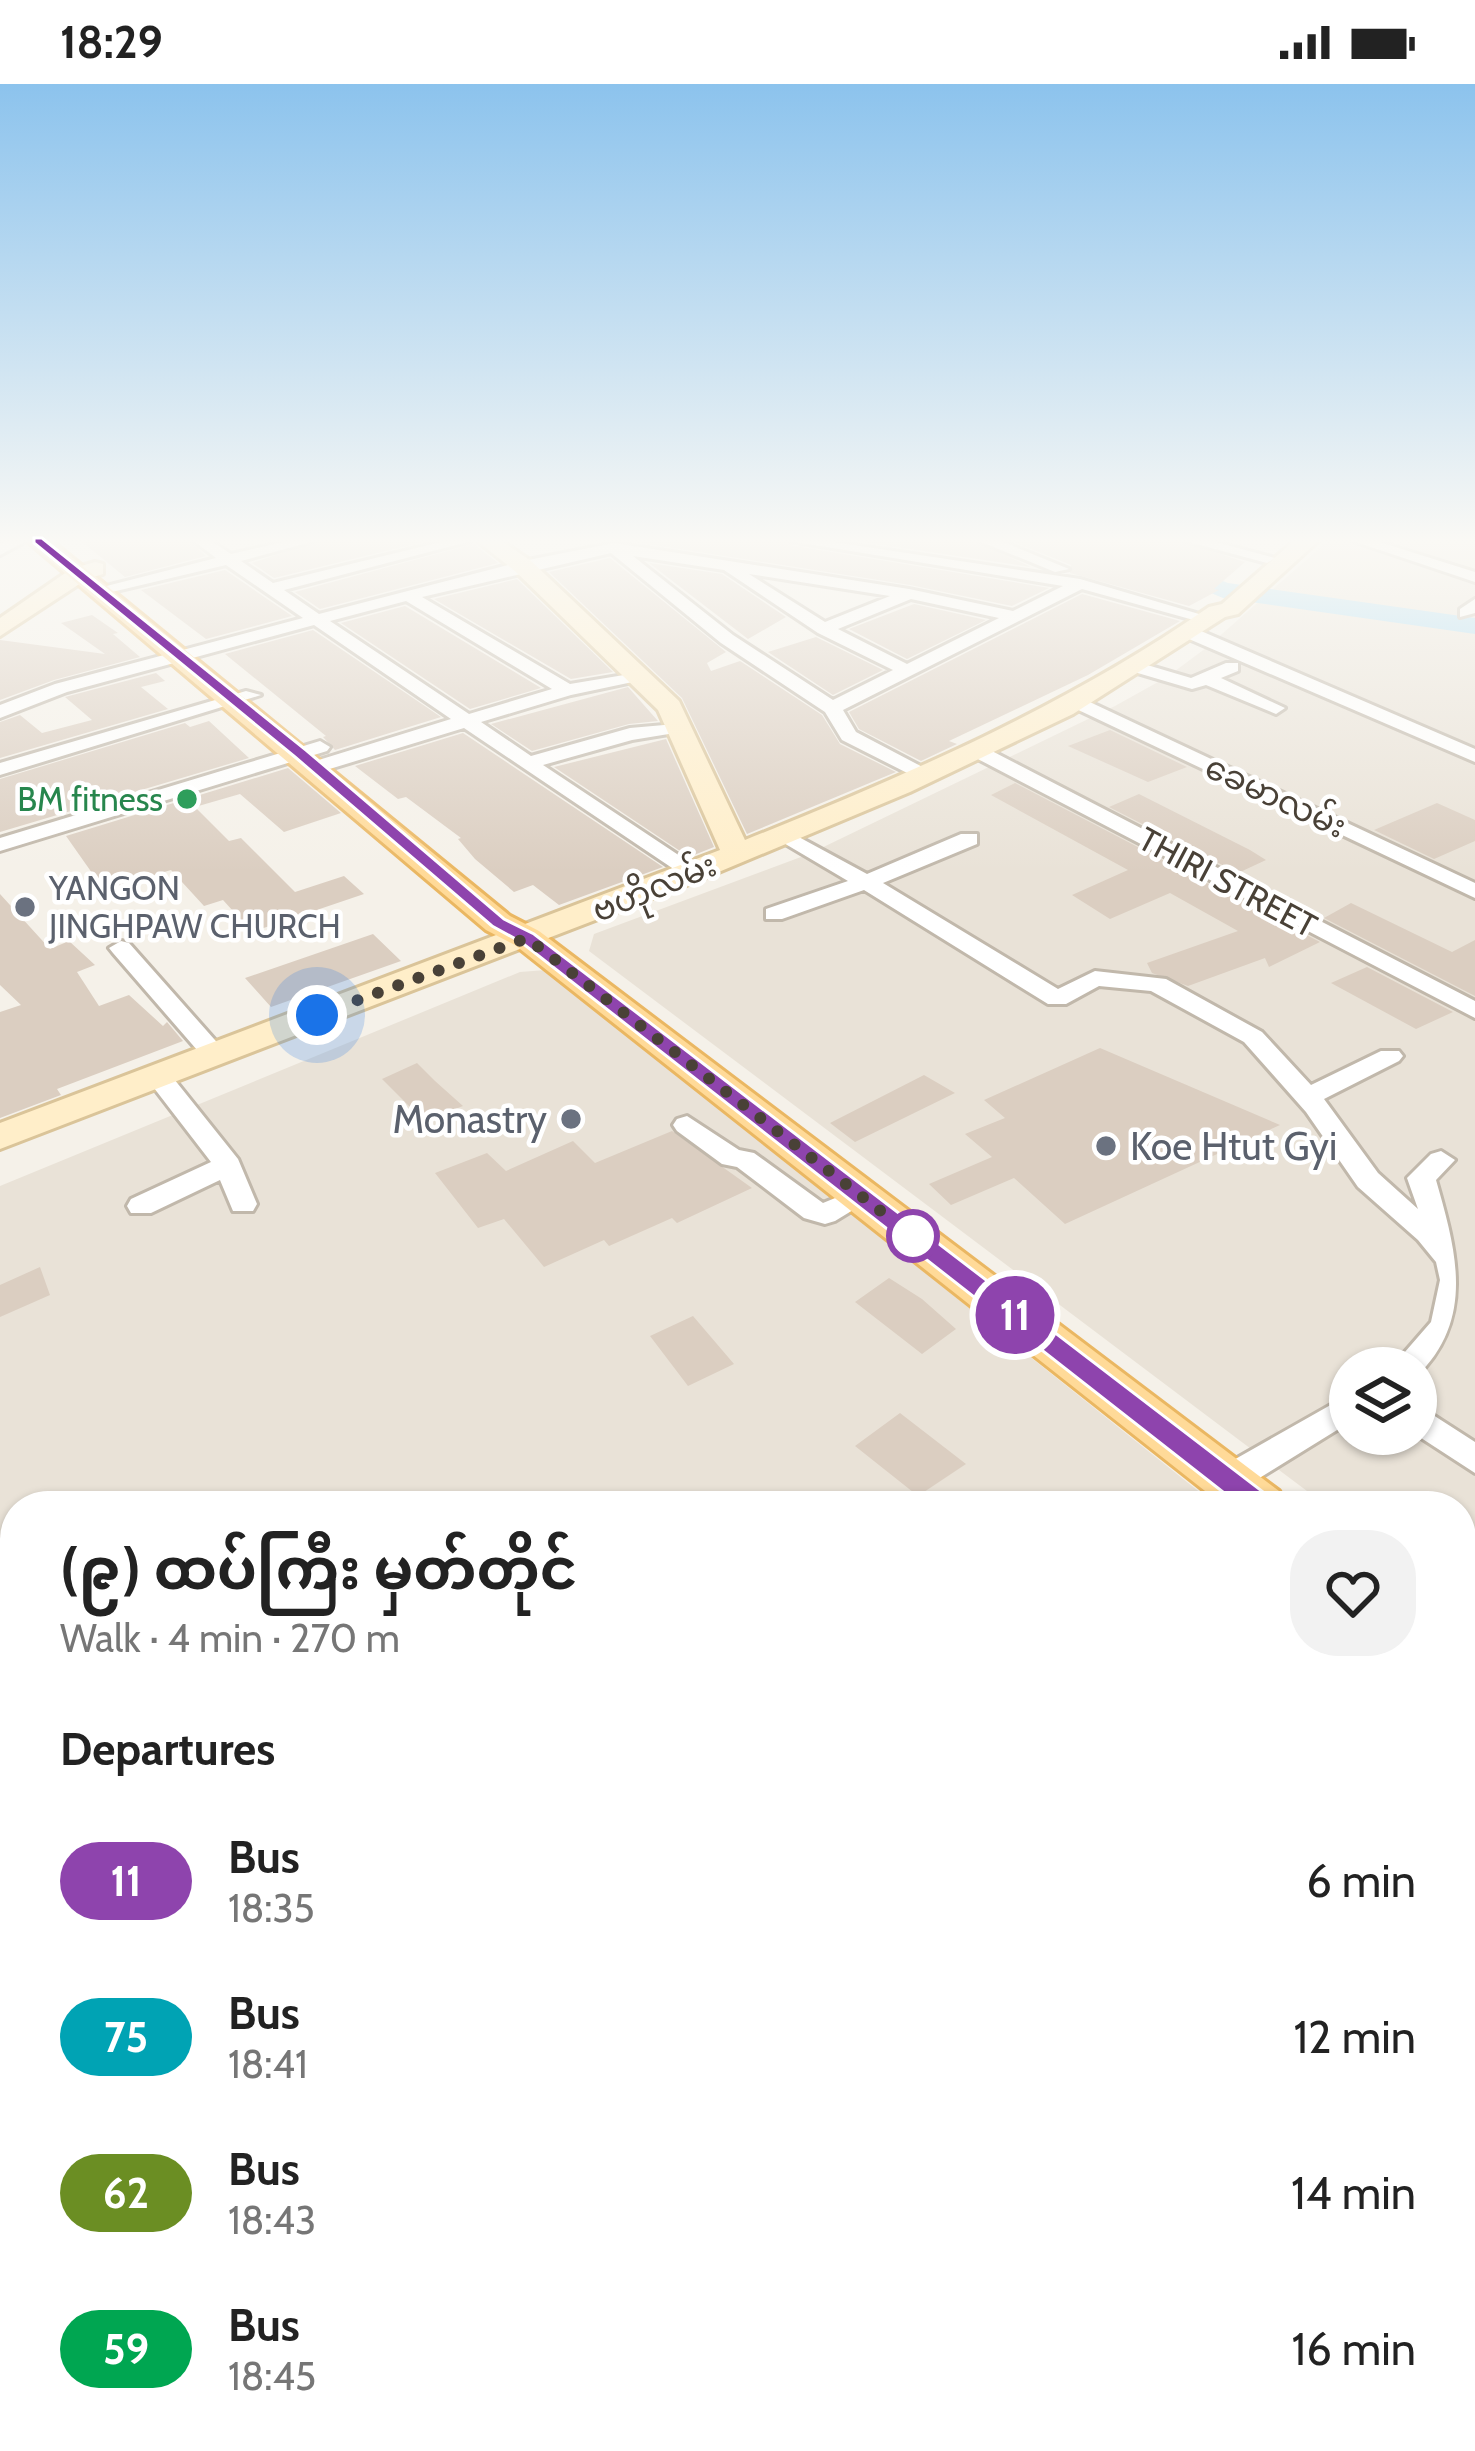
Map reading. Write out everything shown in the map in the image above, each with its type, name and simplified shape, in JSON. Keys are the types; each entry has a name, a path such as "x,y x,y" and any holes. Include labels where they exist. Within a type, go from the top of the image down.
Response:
{"main road":[{"path":"611,651 670,707 737,854"},
{"name":"ဗဟိုလမ်း","path":"0,1137 527,938 925,776 1077,702 1159,651"},
{"path":"187,652 520,916 527,938 1242,1491"}],"street":[{"path":"363,651 690,873"},
{"path":"502,651 567,690"},
{"path":"746,651 832,708 849,736 925,776"},
{"path":"869,651 908,671"},
{"path":"832,708 947,651"},
{"path":"1268,651 1294,678 1475,756"},
{"path":"0,712 76,683 187,652"},
{"path":"1137,667 1192,684 1232,667"},
{"path":"0,845 567,690 636,676"},
{"path":"1243,692 1294,678"},
{"path":"1210,680 1276,708"},
{"path":"0,769 242,698"},
{"name":"ခေမာလမ်း","path":"1077,702 1475,891"},
{"path":"527,763 630,734 680,727"},
{"name":"THIRI STREET","path":"981,752 1475,1011"},
{"path":"784,835 1057,999 1095,978 1157,984 1253,1037 1307,1097 1379,1191 1442,1243 1466,1280 1447,1327 1431,1347"},
{"path":"774,914 867,883 969,839"},
{"path":"121,948 213,1053"},
{"path":"1307,1097 1390,1056"},
{"path":"157,1075 228,1165 243,1204"},
{"path":"687,1125 731,1158 744,1159 814,1211 825,1214 862,1196"},
{"path":"1441,1160 1421,1178 1442,1228 1442,1243"},
{"path":"141,1206 228,1165"},
{"path":"1247,1491 1329,1423"},
{"path":"1437,1432 1475,1460"}],"shaded area":[{"path":"1201,651 1475,651 1475,1491 1307,1491 589,951 594,934 809,854 1115,706"},
{"path":"546,970 1198,1491 0,1491 0,1186 520,972"}],"building":[{"path":"0,651 105,654 101,651 133,651 140,657 0,700"},
{"path":"345,651 441,717 335,750 326,736 225,654"},
{"path":"384,651 480,651 541,688 470,709"},
{"path":"524,651 592,651 613,672 571,679"},
{"path":"633,651 725,651 707,663 711,671 740,661 822,715 840,744 896,772 747,834 682,698"},
{"path":"845,651 883,670 833,695 768,652"},
{"path":"892,651 922,651 907,659"},
{"path":"969,651 1128,651 949,741 957,744 921,761 859,729 849,712"},
{"path":"156,673 165,681 141,687 168,709 0,758 0,722 20,715 42,733 92,720 65,697"},
{"path":"628,687 658,721 629,724 532,751 491,724"},
{"path":"209,721 249,758 0,832 0,779 185,723 190,727"},
{"path":"1110,730 1187,767 1148,782 1068,746"},
{"path":"463,733 663,867 559,905 533,885 514,892 475,859 461,838 355,766"},
{"path":"666,739 714,847 689,857 554,767"},
{"path":"288,768 341,813 284,832 240,794 195,807 229,841 241,838 295,892 344,876 364,894 252,932 223,900 204,906 171,870 104,890 66,836"},
{"path":"1015,783 1320,942 1269,967 1265,958 1188,986 1152,973 1147,963 1238,931 1170,893 1110,919 1072,895 1128,870 991,795"},
{"path":"1139,794 1266,860 1238,873 1109,807"},
{"path":"1437,803 1475,820 1475,841 1434,859 1374,830"},
{"path":"0,894 50,949 69,941 95,965 77,972 99,1006 129,995 163,1026 167,1022 183,1041 57,1089 61,1095 0,1118 0,1012 21,1005 0,985"},
{"path":"1351,903 1452,952 1475,940 1475,996 1324,918"},
{"path":"373,934 401,961 271,1007 245,978"},
{"path":"1367,967 1453,1012 1416,1029 1331,983"},
{"name":"Koe Htut Gyi","path":"1100,1048 1280,1125 1065,1224 1014,1178 951,1205 929,1184 992,1157 965,1134 1005,1118 984,1100"},
{"path":"417,1063 463,1106 424,1121 382,1079"},
{"path":"924,1075 955,1093 855,1142 830,1123"},
{"path":"672,1131 752,1188 677,1223 672,1218 609,1246 604,1240 544,1267 504,1219 478,1228 435,1173 487,1153 506,1171 573,1141 595,1163"},
{"path":"40,1267 50,1295 0,1317 0,1285"},
{"path":"889,1278 956,1329 922,1354 855,1302"},
{"path":"693,1316 734,1364 688,1386 650,1336"},
{"path":"900,1413 966,1464 926,1491 912,1491 855,1446"}],"bus line":[{"name":"11","path":"174,651 498,922 527,938 1242,1491"}],"place":[{"name":"BM fitness","path":"187,799"},
{"name":"YANGON JINGHPAW CHURCH","path":"25,907"},
{"name":"Monastry","path":"571,1119"},
{"name":"Koe Htut Gyi","path":"1106,1146"}],"route":[{"path":"317,1015 527,938 930,1249 913,1236"}]}
